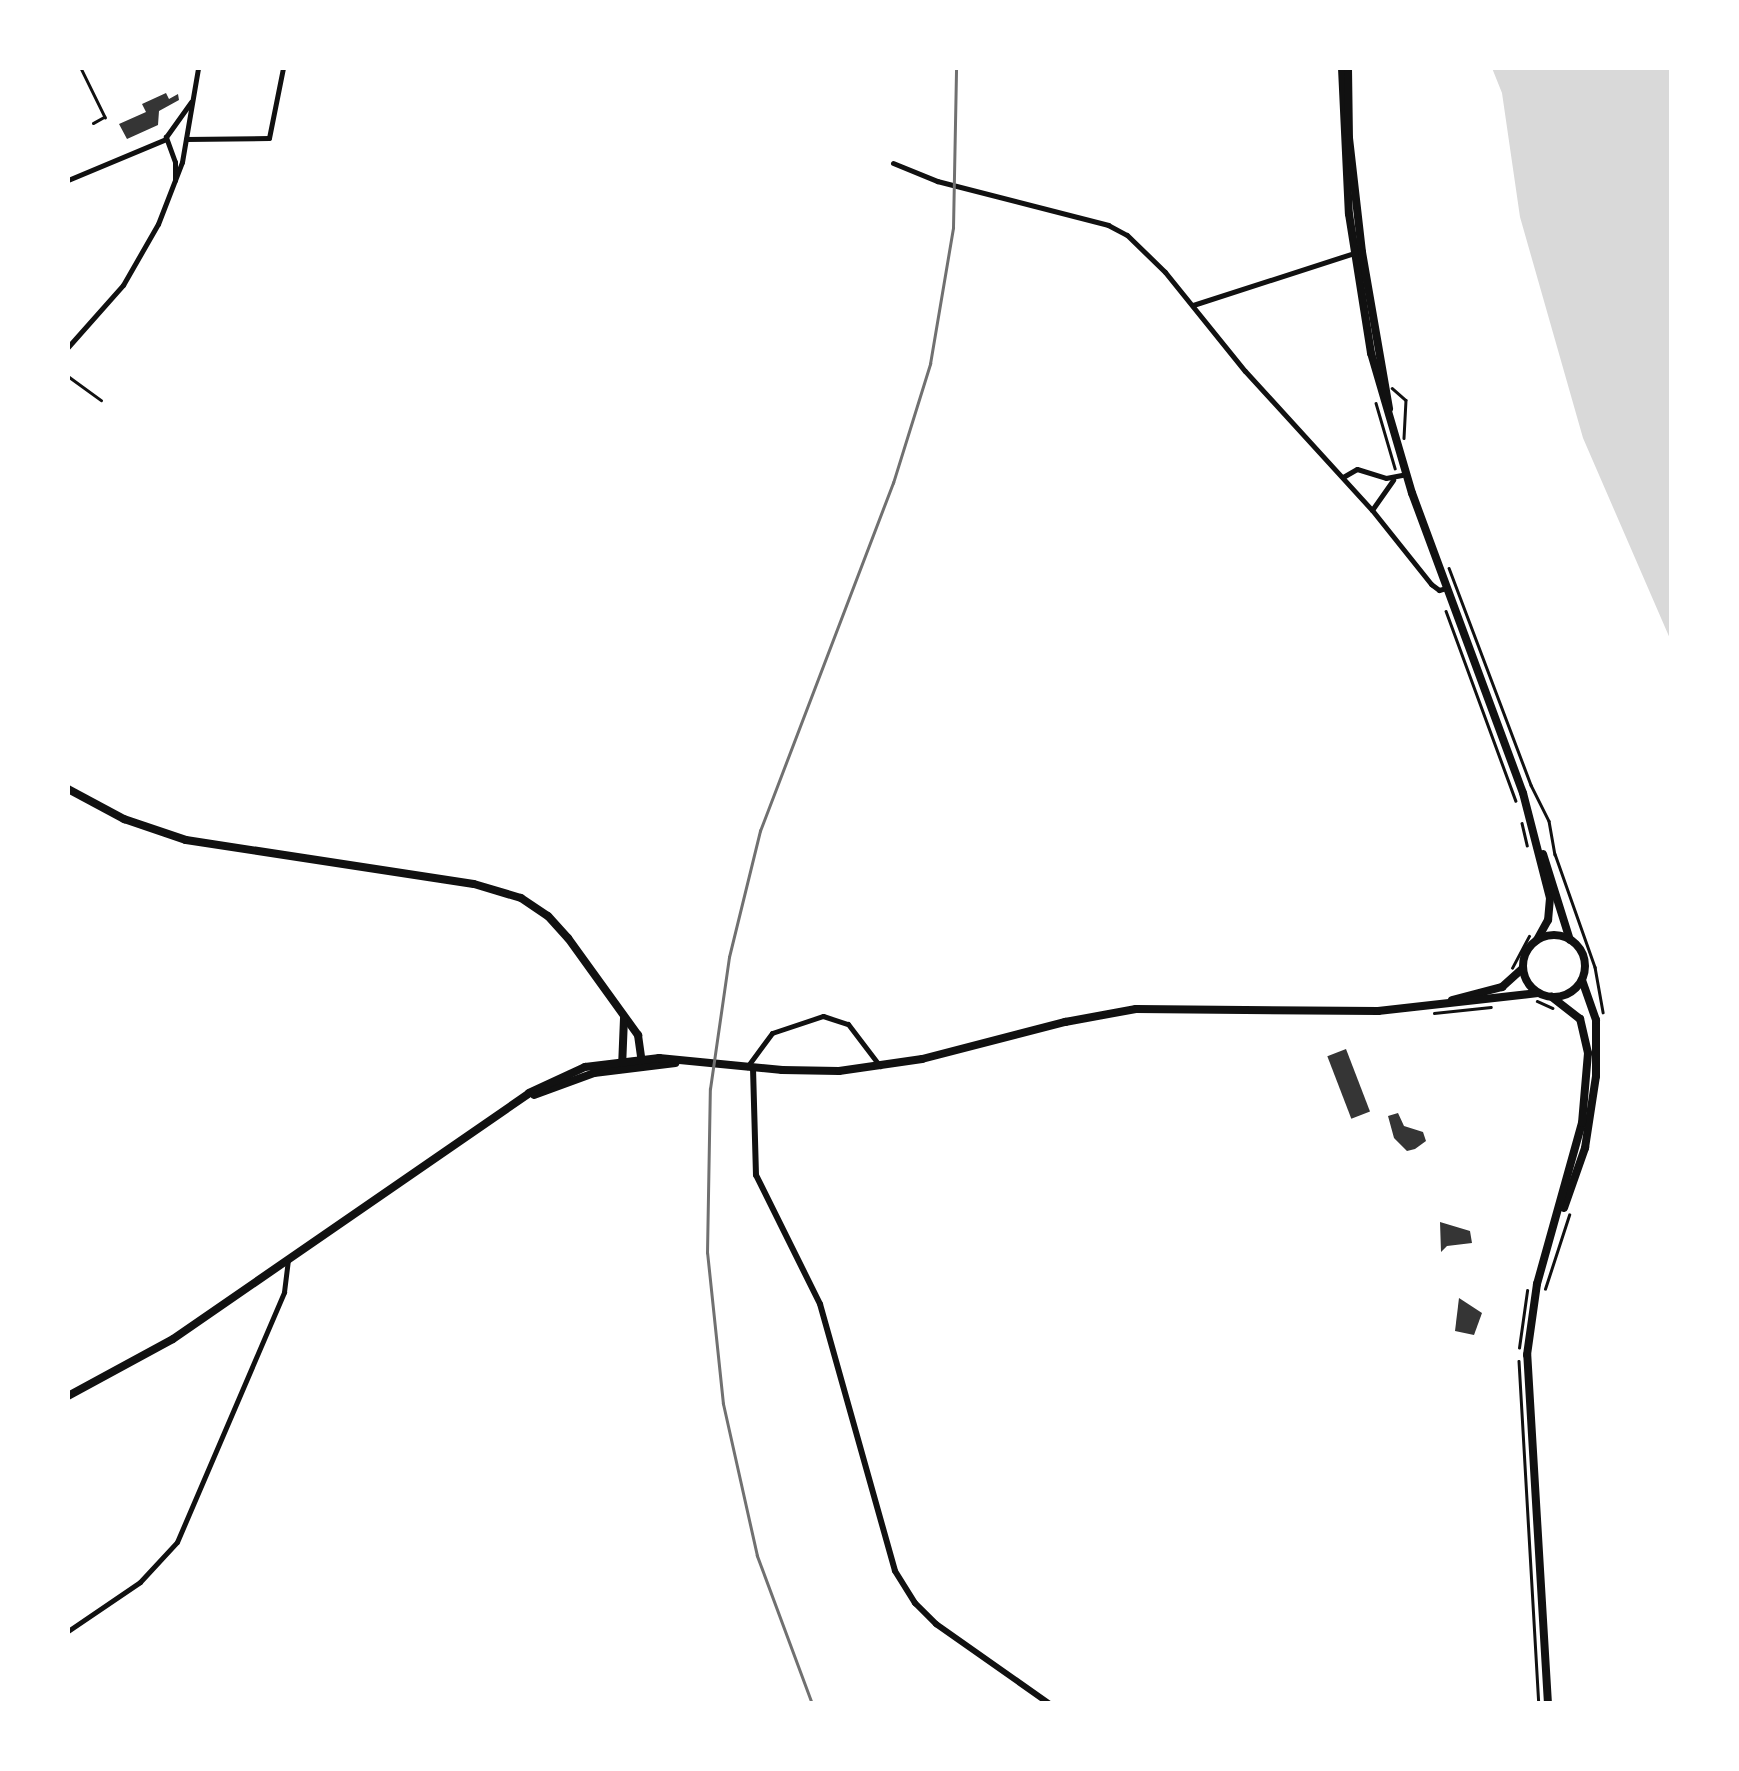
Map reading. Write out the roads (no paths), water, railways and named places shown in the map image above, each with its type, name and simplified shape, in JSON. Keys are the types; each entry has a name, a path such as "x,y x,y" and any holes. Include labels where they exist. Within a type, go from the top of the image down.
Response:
{"main road":[{"path":"1345,68 1343,150 1371,353 1400,441 1402,475 1520,784 1550,903 1538,940 1510,983 1491,992 1406,1009"},
{"path":"68,789 124,820 194,842 503,890 542,911 577,951 640,1040 642,1062"},
{"path":"1534,836 1555,882 1561,920 1585,960 1582,980 1597,1030 1593,1105 1581,1163 1552,1238"},
{"path":"1538,940 1556,935 1570,940"},
{"path":"1523,968 1538,992"},
{"path":"1552,997 1569,993 1582,980"},
{"path":"68,1396 166,1344 502,1112 566,1081 622,1064 694,1062 822,1072 880,1066 1084,1017 1158,1008 1406,1009 1538,992 1552,997 1580,1019 1588,1053 1582,1123 1534,1300 1526,1374 1548,1704"},
{"path":"622,1064 624,1018"}],"street":[{"path":"68,347 132,272 174,184 186,141 198,68"},
{"path":"171,149 186,141 269,138 282,68"},
{"path":"68,180 166,139 193,94"},
{"path":"172,131 181,131 186,141"},
{"path":"166,139 171,149 174,184"},
{"path":"893,163 937,181 1114,227 1141,247 1273,404 1372,510 1434,587 1447,588"},
{"path":"1192,306 1357,252"},
{"path":"1342,478 1358,469 1386,478 1402,475"},
{"path":"1372,510 1402,475"},
{"path":"880,1066 848,1024 824,1016 772,1033 750,1068 756,1175 820,1304 895,1571 930,1618 1050,1704"},
{"path":"68,1631 140,1582 177,1542 284,1292 288,1260"}],"railway":[{"path":"812,1704 757,1556 723,1404 707,1253 710,1089 729,957 760,831 893,483 930,364 953,228 956,68"}]}
